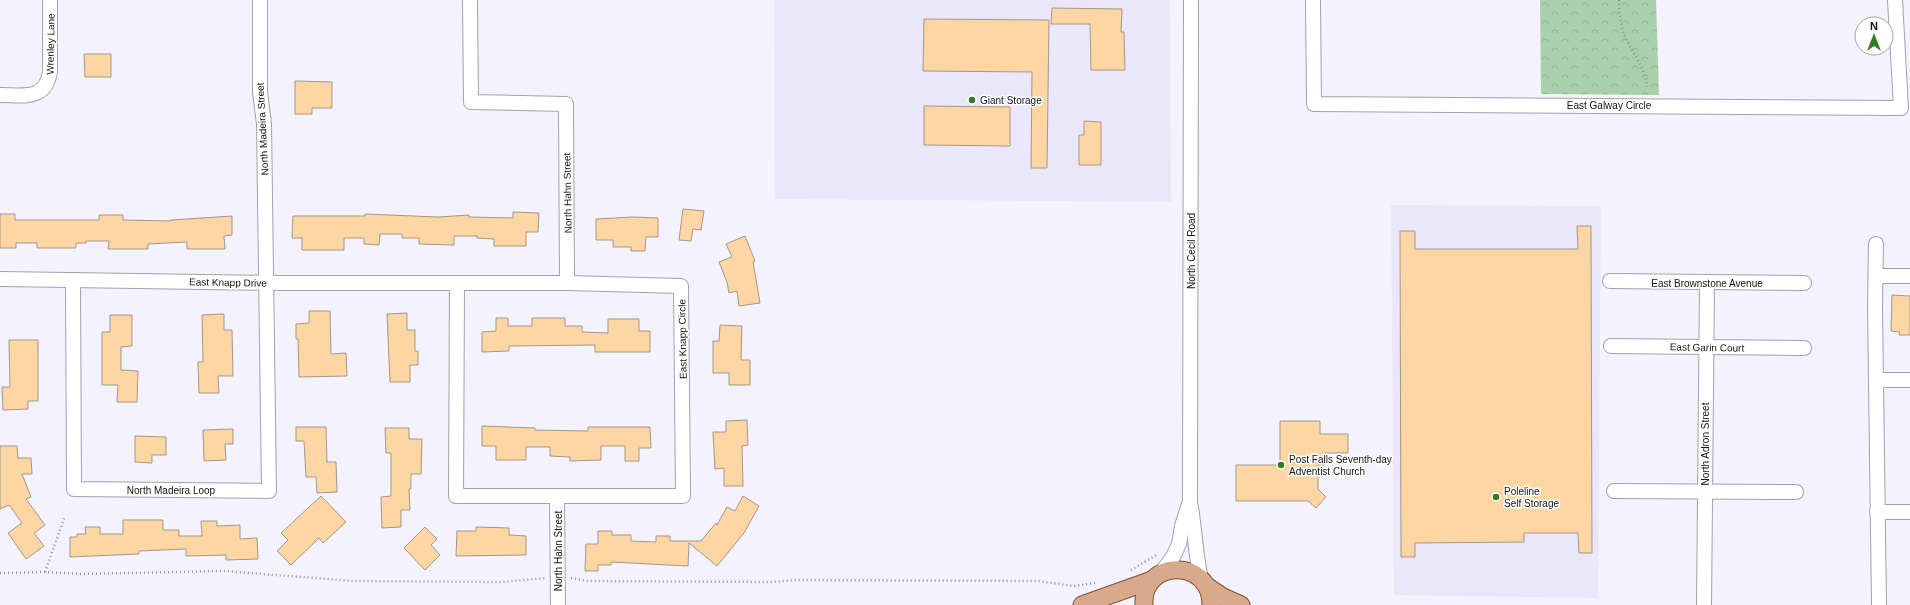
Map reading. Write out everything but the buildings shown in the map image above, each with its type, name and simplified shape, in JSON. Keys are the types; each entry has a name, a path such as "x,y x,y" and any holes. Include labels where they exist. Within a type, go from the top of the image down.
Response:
{"main road":[{"path":"1082,605 1157,577 1171,570 1182,569 1192,573 1224,597 1240,605"},
{"path":"1144,605 1147,589 1157,577"},
{"path":"1204,583 1211,605"}],"street":[{"name":"Wrenley Lane","path":"0,95 28,95 39,93 45,89 49,81 50,72 50,0"},
{"name":"North Madeira Street","path":"260,0 260,92 264,124 266,283"},
{"name":"North Hahn Street","path":"470,0 471,102 566,104 567,283"},
{"name":"North Cecil Road","path":"1191,0 1190,502 1194,524 1194,545 1204,583"},
{"name":"East Galway Circle","path":"1313,0 1314,104 1902,108 1895,0"},
{"path":"1876,244 1877,512 1879,605"},
{"path":"1876,276 1910,276"},
{"name":"East Knapp Drive","path":"0,279 266,283 457,283"},
{"name":"North Madeira Loop","path":"73,280 74,489 269,491 266,283"},
{"name":"East Brownstone Avenue","path":"1610,281 1804,283"},
{"name":"East Knapp Circle","path":"457,283 567,283 681,286 683,496 456,496 457,283"},
{"name":"North Adron Street","path":"1704,605 1707,283"},
{"name":"East Garin Court","path":"1611,346 1804,348"},
{"path":"1876,380 1910,380"},
{"path":"1614,491 1796,492"},
{"name":"North Hahn Street","path":"557,497 558,605"},
{"name":"North Cecil Road","path":"1157,577 1173,557 1179,544 1182,526 1190,502"},
{"path":"1877,512 1910,512"}],"path":[{"path":"1619,0 1621,19 1626,39 1644,71 1647,87"},
{"path":"45,572 65,516"},
{"path":"1126,572 1148,561 1160,552"},
{"path":"0,573 45,572 80,574 224,571 361,581 502,582 536,578"},
{"path":"575,578 588,581 1038,581 1074,586 1096,583"}],"shaded area":[{"name":"Giant Storage","path":"774,0 1170,0 1171,202 775,199"},
{"name":"Poleline Self Storage","path":"1391,205 1601,206 1598,598 1394,595"}],"green space":[{"path":"1540,0 1656,0 1659,95 1541,94"}],"place":[{"name":"Giant Storage","path":"972,100"},
{"name":"Post Falls Seventh-day Adventist Church","path":"1281,465"},
{"name":"Poleline Self Storage","path":"1496,497"}]}
